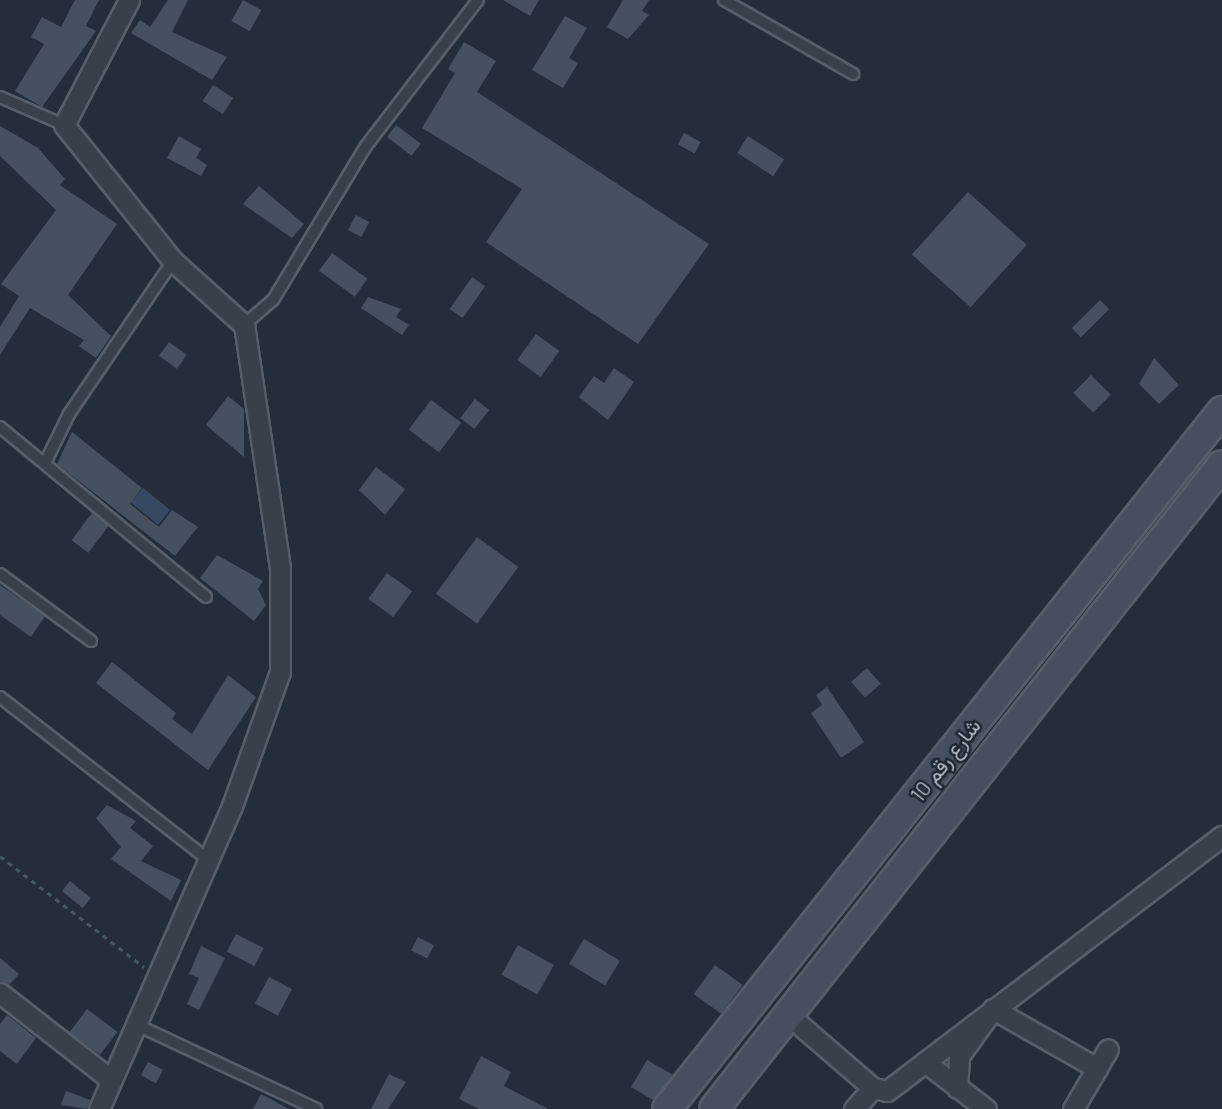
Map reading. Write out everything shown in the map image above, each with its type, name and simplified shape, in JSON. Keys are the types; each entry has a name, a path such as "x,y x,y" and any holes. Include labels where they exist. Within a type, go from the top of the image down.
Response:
{"main road":[{"name":"شارع رقم 10","path":"667,1109 1222,411"},
{"name":"شارع رقم 10","path":"713,1109 786,1013 1222,465"}],"street":[{"path":"99,1109 110,1079 137,1025 280,672 280,568 244,326 173,261 64,125 129,0"},
{"path":"786,1013 873,1088 887,1091 1222,836"},
{"path":"0,993 110,1079"},
{"path":"993,1009 1097,1068"},
{"path":"957,1088 959,1056 993,1009"},
{"path":"1073,1109 1108,1049"},
{"path":"925,1062 986,1109"},
{"path":"854,1109 873,1088"}],"lane":[{"path":"244,326 273,300 366,146 478,0"},
{"path":"724,0 853,74"},
{"path":"0,97 64,125"},
{"path":"46,461 69,414 173,261"},
{"path":"0,427 46,461 206,597"},
{"path":"0,573 91,641"},
{"path":"0,697 206,858"},
{"path":"137,1025 316,1109"}],"path":[{"path":"0,856 155,976"}],"water":[{"path":"143,488 170,510 158,525 131,503"}],"building":[{"path":"75,0 99,0 86,26 96,31 42,107 15,91 44,44 31,37 42,17 61,27"},
{"path":"168,0 188,0 172,32 227,57 212,80 131,33 140,20 150,27"},
{"path":"243,0 261,10 250,31 231,21"},
{"path":"503,0 539,0 530,16"},
{"path":"623,0 649,0 642,11 649,15 628,39 607,27"},
{"path":"565,16 587,28 569,58 578,63 563,88 532,70"},
{"path":"464,42 496,61 477,92 709,244 638,344 486,242 522,189 422,128 455,73 448,69"},
{"path":"213,85 233,98 223,114 203,101"},
{"path":"396,125 421,144 412,156 387,137"},
{"path":"0,126 38,148 65,179 60,185 117,224 68,295 111,336 96,358 79,346 84,340 30,308 0,355 0,327 19,296 1,284 56,210 0,156"},
{"path":"684,133 701,142 695,153 678,144"},
{"path":"179,136 201,149 196,158 207,165 201,176 167,158"},
{"path":"748,136 784,159 773,176 737,153"},
{"path":"259,186 304,224 292,238 243,204"},
{"path":"968,192 1027,245 971,307 912,254"},
{"path":"356,215 369,222 361,237 348,230"},
{"path":"332,253 368,279 355,297 319,271"},
{"path":"472,277 485,286 463,318 450,309"},
{"path":"368,297 401,309 396,317 409,325 402,335 361,308"},
{"path":"1100,300 1109,309 1081,337 1072,328"},
{"path":"536,334 559,351 541,377 517,360"},
{"path":"169,342 187,355 177,369 159,356"},
{"path":"1154,358 1179,385 1159,404 1139,384"},
{"path":"614,368 634,382 608,420 579,397 594,376 604,383"},
{"path":"1091,375 1111,395 1093,412 1073,393"},
{"path":"228,396 244,409 244,457 206,425"},
{"path":"475,399 489,410 474,429 460,418"},
{"path":"431,400 461,423 439,452 409,430"},
{"path":"72,432 142,488 130,504 159,527 172,510 198,527 175,556 57,464"},
{"path":"376,467 405,489 385,515 359,490"},
{"path":"92,513 109,526 88,553 72,540"},
{"path":"477,537 518,567 477,624 436,594"},
{"path":"217,555 263,581 258,589 266,605 254,621 200,578"},
{"path":"387,573 412,591 393,617 368,599"},
{"path":"0,585 45,616 31,637 0,615"},
{"path":"112,662 176,713 172,719 192,734 228,675 256,697 208,770 96,683"},
{"path":"867,668 881,684 865,698 851,682"},
{"path":"827,687 864,742 841,758 811,713 822,705 816,695"},
{"path":"107,805 136,821 130,828 153,846 141,861 181,880 171,901 111,859 121,847 96,818"},
{"path":"70,881 91,898 83,908 62,891"},
{"path":"236,934 264,948 255,966 227,952"},
{"path":"418,937 434,945 427,959 411,950"},
{"path":"584,939 620,961 605,985 569,964"},
{"path":"518,945 554,965 537,995 502,975"},
{"path":"201,946 225,958 199,1010 187,1004 199,978 189,974"},
{"path":"0,958 19,974 9,985 0,981"},
{"path":"715,965 743,985 721,1014 694,994"},
{"path":"269,977 292,989 278,1016 255,1003"},
{"path":"87,1009 117,1032 100,1055 70,1032"},
{"path":"7,1015 36,1038 17,1064 0,1051 0,1024"},
{"path":"481,1056 511,1072 504,1086 548,1109 479,1109 459,1099"},
{"path":"647,1060 673,1075 653,1100 631,1087"},
{"path":"148,1062 163,1070 156,1083 141,1075"},
{"path":"389,1074 406,1082 388,1109 371,1109"},
{"path":"66,1091 90,1100 87,1109 61,1105"},
{"path":"261,1094 289,1109 253,1109"}]}
